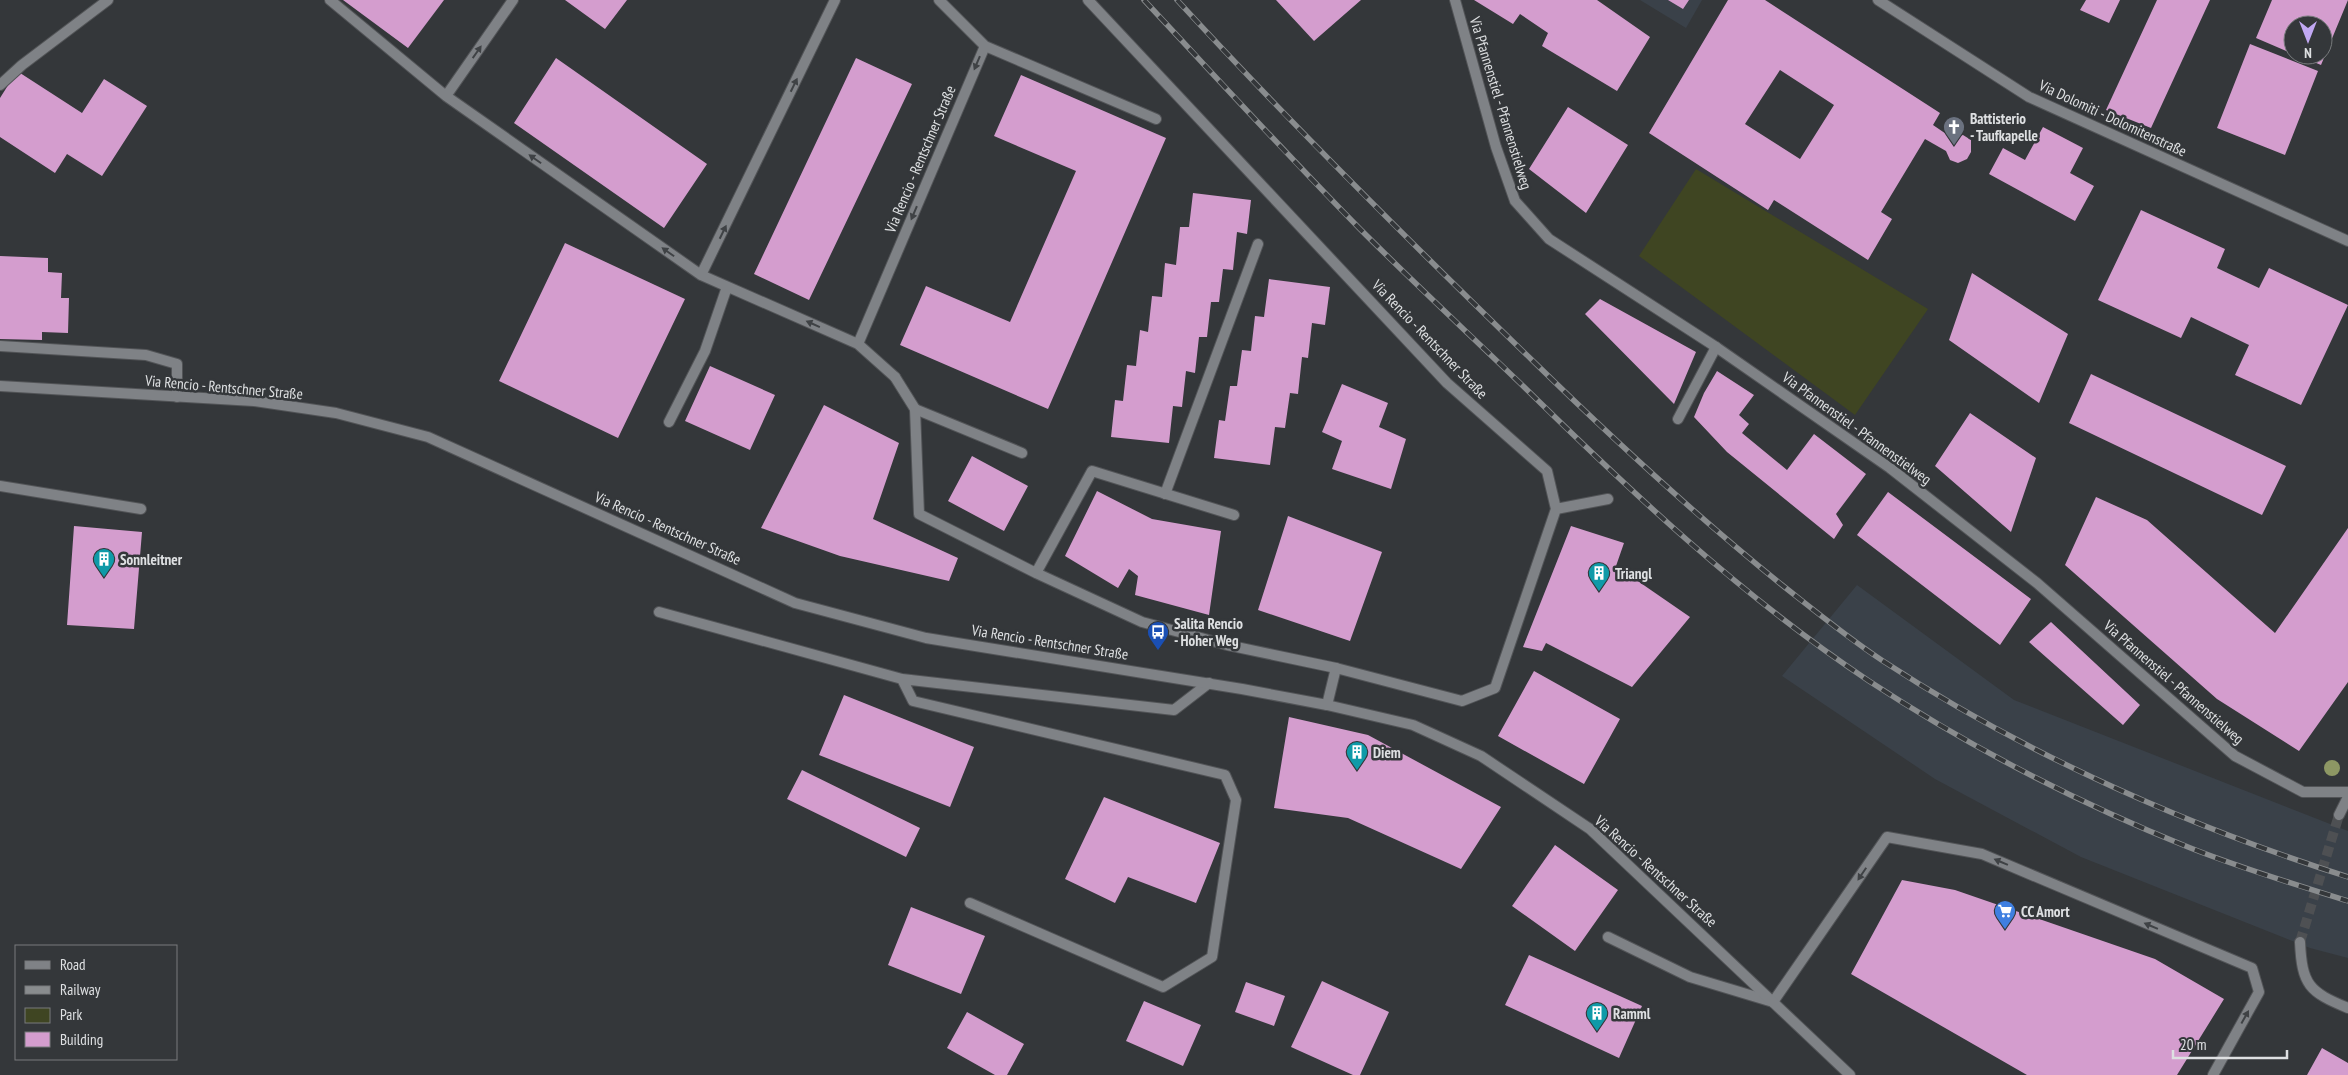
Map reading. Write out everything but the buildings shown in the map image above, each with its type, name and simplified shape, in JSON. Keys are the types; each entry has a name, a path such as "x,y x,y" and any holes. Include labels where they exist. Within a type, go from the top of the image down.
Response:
{"street":[{"path":"0,85 22,64 108,0"},
{"path":"330,0 446,96 701,275 858,344 895,377 915,409 919,514 1036,573 1142,622 1227,644 1336,668 1462,701 1494,688 1556,509 1608,499"},
{"path":"446,96 512,0"},
{"path":"701,275 836,0"},
{"path":"939,0 985,46 1156,119"},
{"name":"Via Rencio - Rentschner Straße","path":"1088,0 1448,383 1547,471 1556,509"},
{"name":"Via Pfannenstiel - Pfannenstielweg","path":"1455,0 1496,147 1514,201 1549,239 1716,347 1890,468 2021,571 2235,756 2302,792 2348,792"},
{"name":"Via Dolomiti - Dolomitenstraße","path":"1878,0 2029,97 2348,241"},
{"name":"Via Rencio - Rentschner Straße","path":"858,344 985,46"},
{"path":"1165,494 1258,244"},
{"path":"669,422 705,351 728,287"},
{"path":"0,346 146,356 177,364 177,396"},
{"path":"1678,419 1716,347"},
{"name":"Via Rencio - Rentschner Straße","path":"0,386 254,401 336,413 428,437 794,603 926,638 1210,683 1327,704 1413,725 1480,756 1590,830 1850,1075"},
{"path":"915,409 1022,453"},
{"path":"1036,573 1092,471 1234,515"},
{"path":"0,486 141,510"},
{"path":"659,612 902,679 1174,710 1210,683"},
{"path":"1327,704 1336,668"},
{"path":"902,679 913,701 1225,775 1236,800 1212,957 1163,987 970,903"},
{"path":"2339,815 2348,797"},
{"path":"1608,937 1690,977 1774,1002 1887,837 1982,854 2252,968 2258,992 2214,1075"},
{"path":"2300,942 2301,965 2307,984 2324,999 2348,1008"}],"shaded area":[{"path":"1640,0 1702,0 1686,28"},
{"path":"1857,585 2014,700 2348,831 2348,958 2310,948 2081,857 1935,779 1782,676"}],"green space":[{"path":"1696,169 1928,309 1855,415 1639,256"}],"tunnel":[{"path":"2300,942 2339,815"}],"railway":[{"path":"1144,0 1360,229 1645,502 1731,578 1776,614 1869,681 1945,728 2025,772 2106,812 2208,855 2267,876 2348,901"},
{"path":"1177,0 1352,183 1593,419 1718,531 1844,634 1883,661 1993,727 2108,785 2227,835 2348,877"}],"place":[{"name":"Battisterio - Taufkapelle","path":"1954,146"},
{"name":"Sonnleitner","path":"104,578"},
{"name":"Triangl","path":"1599,592"},
{"name":"Salita Rencio - Hoher Weg","path":"1158,651"},
{"name":"Diem","path":"1357,771"},
{"name":"CC Amort","path":"2005,930"},
{"name":"Ramml","path":"1597,1032"}]}
